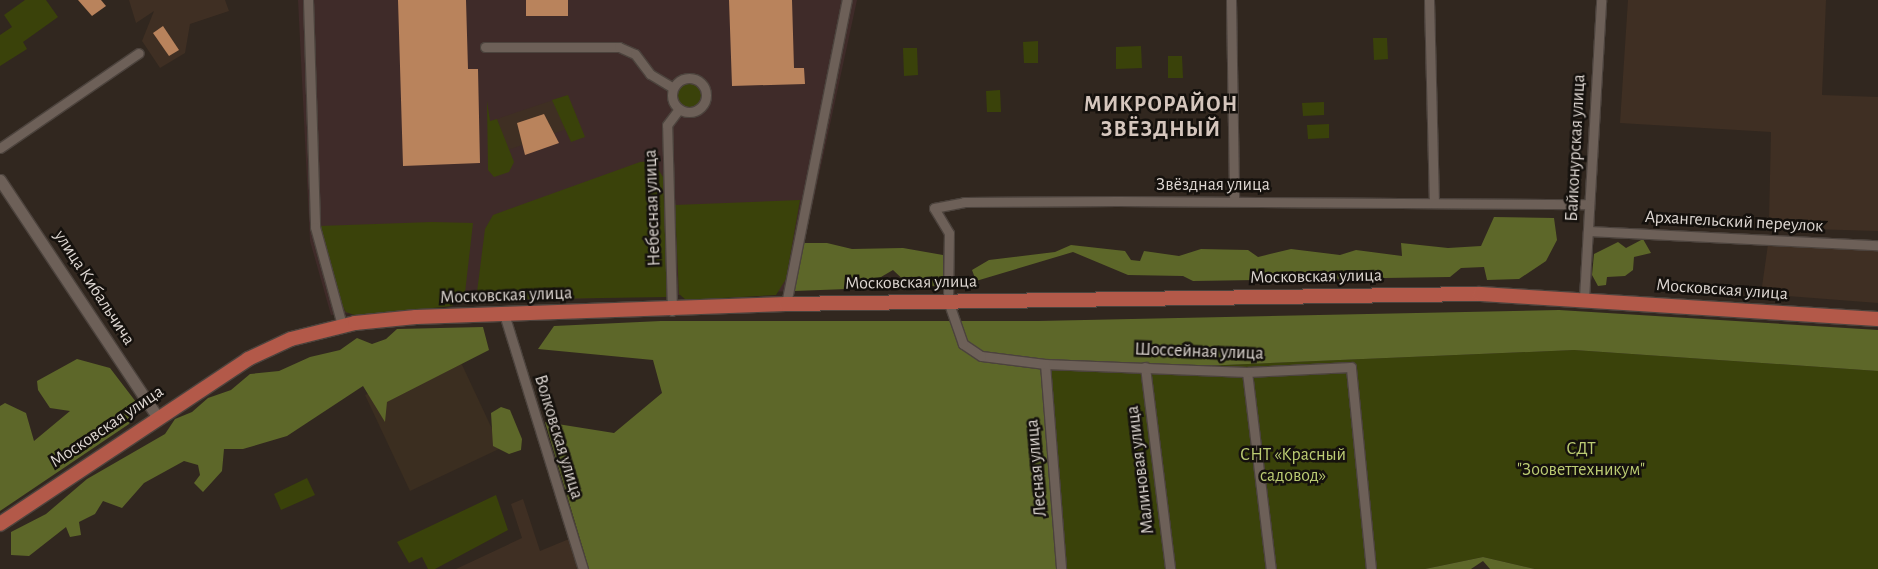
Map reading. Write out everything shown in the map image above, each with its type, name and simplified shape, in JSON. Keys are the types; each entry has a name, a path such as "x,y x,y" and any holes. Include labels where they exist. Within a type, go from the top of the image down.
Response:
{"main road":[{"name":"Московская улица","path":"0,524 157,416 248,359 291,339 342,325 416,316 672,311 786,304 1480,294 1584,298 1878,319"}],"street":[{"path":"308,0 315,227 342,325"},
{"path":"786,304 847,0"},
{"path":"1231,0 1234,201"},
{"path":"1429,0 1434,200"},
{"name":"Байконурская улица","path":"1584,298 1601,0"},
{"path":"485,47 619,47 635,54 650,74 673,88"},
{"path":"0,148 139,53"},
{"path":"692,78 700,81 706,92 700,109 692,112 679,109 672,97 673,88 683,79 692,78"},
{"name":"Небесная улица","path":"672,311 667,125 679,109"},
{"name":"улица Кибальчича","path":"0,180 157,416"},
{"name":"Звёздная улица","path":"948,301 950,233 934,208 964,202 1434,200 1589,204"},
{"name":"Архангельский переулок","path":"1588,231 1878,245"},
{"name":"Шоссейная улица","path":"948,301 963,344 982,356 1045,364 1248,372 1351,367 1371,569"},
{"name":"Волковская улица","path":"504,314 583,569"},
{"name":"Лесная улица","path":"1045,364 1061,569"},
{"name":"Малиновая улица","path":"1145,367 1170,569"},
{"path":"1248,372 1271,569"}],"shaded area":[{"path":"129,0 225,0 229,11 190,24 185,53 160,68 142,41 154,11 136,23"},
{"path":"298,0 857,0 794,291 457,303 331,315 310,241"},
{"path":"1628,0 1826,0 1822,95 1878,97 1878,231 1810,229 1809,223 1769,221 1771,132 1620,123"},
{"path":"568,95 578,125 508,150 497,119"},
{"path":"1768,244 1878,248 1878,303 1761,294"},
{"path":"456,352 501,448 410,491 365,395"},
{"path":"523,499 540,551 569,539 579,569 456,569 522,538 511,504"}],"green space":[{"path":"25,0 46,0 58,17 23,42 27,49 0,66 0,35 12,27 4,15"},
{"path":"1373,38 1387,38 1388,59 1374,60"},
{"path":"1038,41 1038,63 1024,63 1023,42"},
{"path":"1141,46 1142,68 1116,69 1116,47"},
{"path":"903,48 917,48 918,75 904,76"},
{"path":"1168,56 1182,56 1183,78 1168,78"},
{"path":"689,82 698,86 702,95 698,104 689,108 680,104 676,95 680,86"},
{"path":"1000,90 1001,112 987,112 986,91"},
{"path":"568,95 585,137 571,142 552,100"},
{"path":"487,101 490,121 497,119 514,162 509,172 494,177 488,170"},
{"path":"1324,102 1324,115 1303,116 1302,103"},
{"path":"1329,124 1329,138 1308,139 1307,125"},
{"path":"653,161 663,177 667,297 476,300 485,229 493,215 640,162"},
{"path":"800,200 786,279 776,295 686,300 679,294 675,205"},
{"path":"1494,217 1554,218 1557,240 1546,261 1519,279 1487,280 1484,267 1461,268 1450,277 1193,281 1183,276 1128,275 1073,252 976,281 972,270 989,260 1055,252 1071,245 1125,251 1131,260 1140,261 1144,251 1179,256 1201,249 1248,250 1258,257 1291,249 1340,255 1356,250 1402,256 1401,243 1448,248 1481,246"},
{"path":"432,222 473,223 465,293 452,306 357,316 346,312 338,299 319,226"},
{"path":"1643,239 1651,253 1634,257 1633,270 1625,276 1607,277 1606,285 1598,286 1592,275 1594,254 1618,242 1626,248"},
{"path":"804,243 827,243 852,249 903,248 943,255 943,286 910,286 893,270 869,284 847,289 794,291"},
{"path":"1559,310 1878,330 1878,371 1574,350 1202,366 1044,360 1063,569 589,569 545,422 614,433 662,393 653,360 538,349 554,326 661,321 1038,321"},
{"path":"483,327 489,350 387,402 385,422 363,386 287,436 243,449 224,449 222,471 203,492 194,483 200,475 198,465 184,461 144,483 122,508 103,501 95,514 79,522 81,535 70,537 66,527 29,556 11,555 11,532 46,514 87,479 165,434 175,419 192,412 208,398 231,390 250,374 279,371 310,357 340,350 357,338 372,344 386,339 397,329"},
{"path":"1574,350 1878,371 1878,569 1535,569 1483,557 1425,569 1063,569 1043,360 1202,366"},
{"path":"77,359 110,368 136,402 135,413 129,424 0,511 0,406 5,403 26,413 34,441 70,411 50,408 38,390 37,381"},
{"path":"501,407 510,410 522,439 521,450 509,454 493,446 491,413"},
{"path":"307,478 315,495 281,510 274,494"},
{"path":"496,495 508,530 435,569 428,569 422,557 409,563 397,542"},
{"path":"1483,557 1535,569 1490,569 1483,561 1471,569 1425,569"}],"building":[{"path":"78,0 101,0 106,6 92,16"},
{"path":"398,0 466,0 468,69 478,69 480,163 403,166"},
{"path":"526,0 568,0 568,16 526,16"},
{"path":"729,0 792,0 794,68 804,68 805,84 732,86"},
{"path":"163,26 179,50 169,56 153,33"},
{"path":"544,114 559,143 525,155 517,123"}],"district":[{"name":"МИКРОРАЙОН ЗВЁЗДНЫЙ","path":"1161,116"}],"park label":[{"name":"СДТ \"Зооветтехникум\"","path":"1581,460"},
{"name":"СНТ «Красный садовод»","path":"1293,466"}]}
